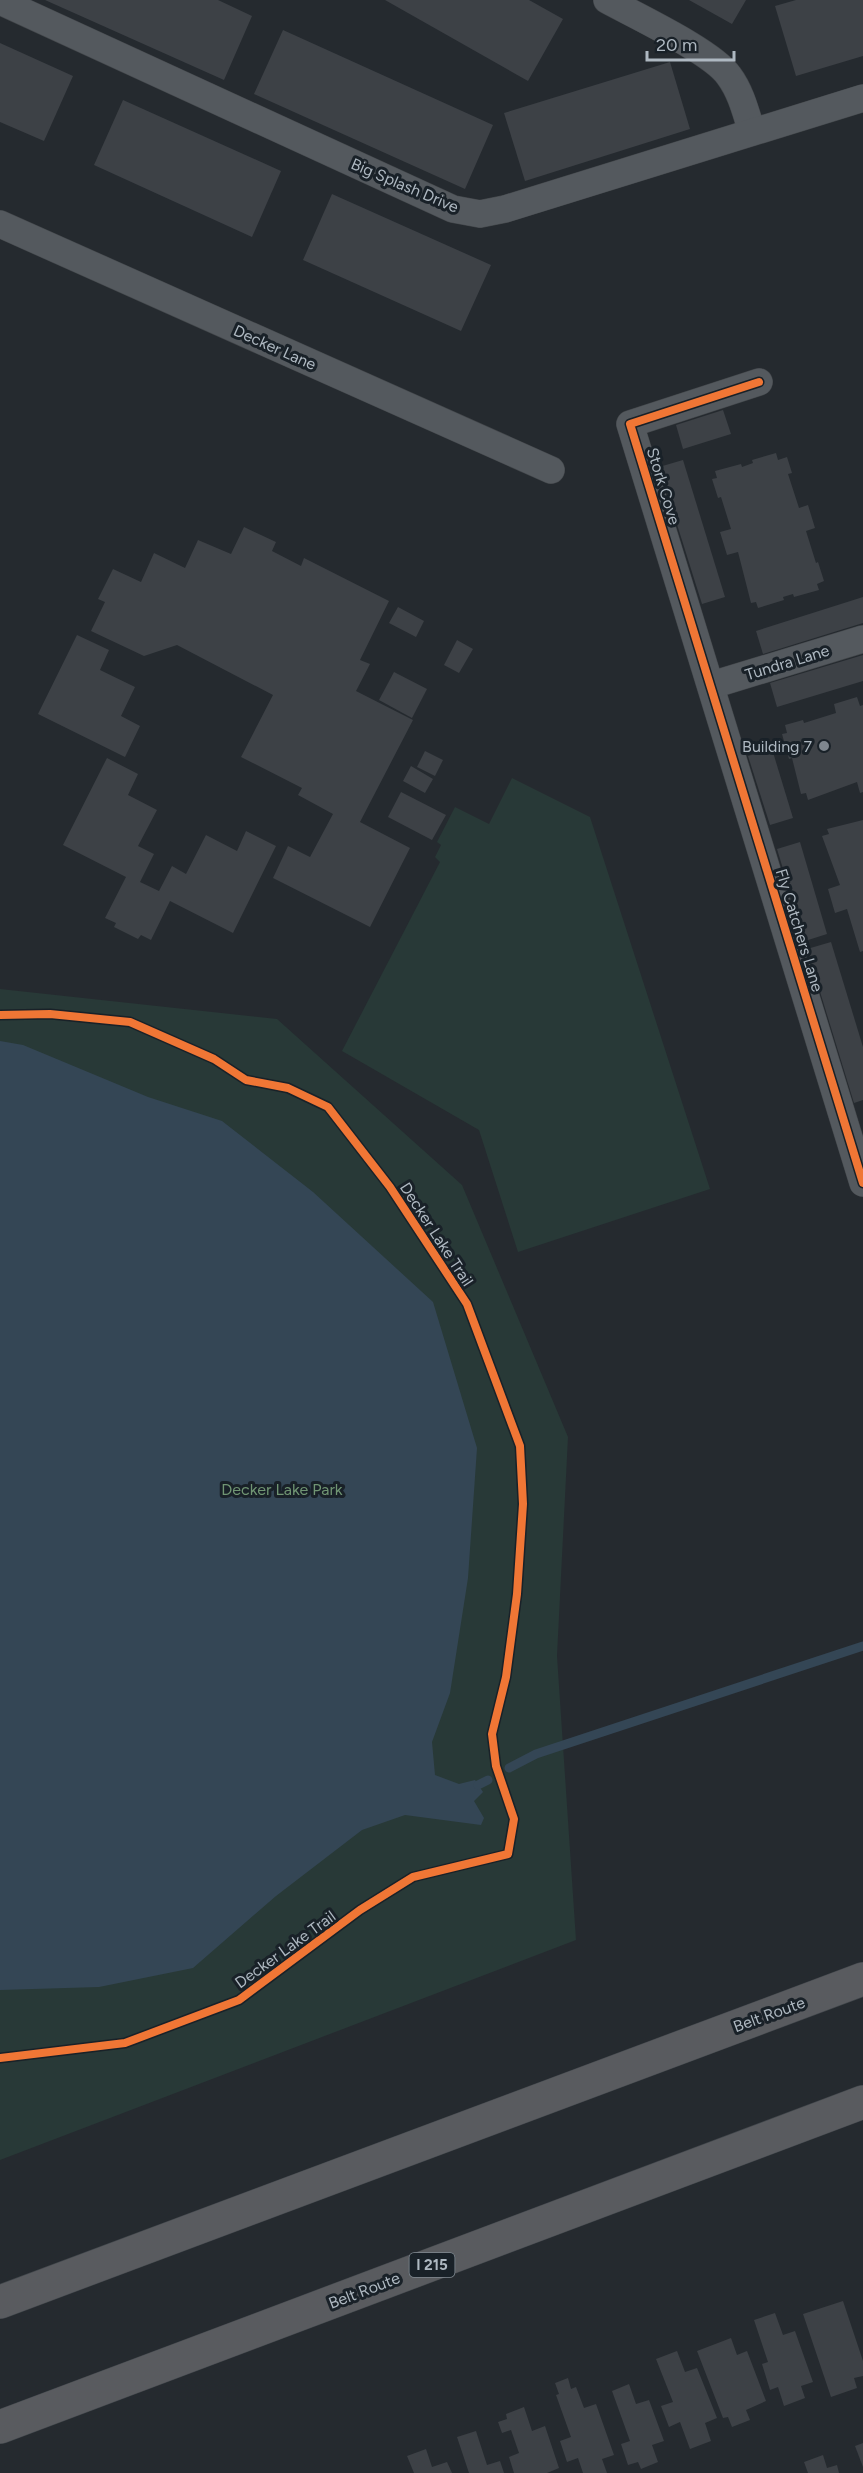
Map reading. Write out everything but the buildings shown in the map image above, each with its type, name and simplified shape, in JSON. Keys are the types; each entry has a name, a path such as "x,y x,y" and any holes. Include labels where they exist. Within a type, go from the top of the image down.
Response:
{"highway":[{"name":"Belt Route","path":"0,2302 863,1979"},
{"name":"Belt Route","path":"0,2427 863,2102"}],"street":[{"path":"608,0 712,58 729,75 740,96 752,132"},
{"name":"Big Splash Drive","path":"0,1 442,204 480,214 863,98"},
{"name":"Decker Lane","path":"0,224 550,470"},
{"name":"Stork Cove","path":"712,685 630,424 759,382"},
{"name":"Tundra Lane","path":"712,685 863,639"},
{"name":"Fly Catchers Lane","path":"712,685 863,1183"}],"green space":[{"path":"512,778 590,817 710,1189 518,1252 479,1130 342,1051 440,862 435,857 441,845 437,842 455,807 489,824"},
{"name":"Decker Lake Park","path":"0,989 277,1019 462,1185 568,1437 557,1656 576,1940 0,2160"}],"water":[{"name":"Decker Lake Park","path":"0,1041 23,1045 148,1097 222,1121 313,1192 433,1302 477,1448 468,1578 450,1693 432,1742 435,1775 459,1784 475,1780 483,1792 474,1801 484,1818 481,1825 405,1815 362,1830 276,1896 193,1968 99,1987 0,1990"}],"waterway":[{"path":"509,1768 536,1754 863,1646"},
{"path":"478,1785 488,1780"}],"cycle path":[{"path":"759,382 630,424 863,1183"},
{"name":"Decker Lake Trail","path":"0,1015 50,1014 130,1022 214,1059 246,1080 288,1088 328,1107 390,1187 467,1304 520,1446 523,1504 517,1594 506,1677 492,1734 496,1766 514,1819 508,1854 413,1877 360,1910 239,2000 125,2043 0,2058"}],"place":[{"name":"Building 7","path":"824,746"}]}
